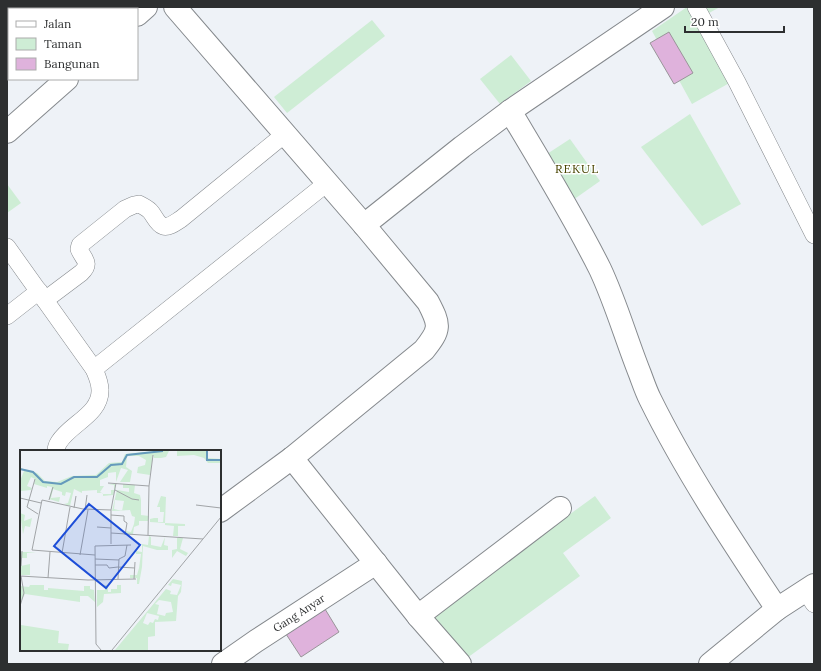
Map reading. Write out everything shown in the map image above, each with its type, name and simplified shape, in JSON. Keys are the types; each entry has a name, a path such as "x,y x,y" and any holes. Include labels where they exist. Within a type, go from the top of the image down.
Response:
{"street":[{"path":"138,14 146,7"},
{"path":"175,7 364,225 428,302 435,316 437,327 433,339 424,350 292,458 221,510"},
{"path":"364,225 462,147 510,112 663,7"},
{"path":"7,132 66,80"},
{"path":"510,112 560,194 600,269 649,398 704,497 777,609"},
{"path":"292,458 418,616 460,664"},
{"path":"418,616 560,508"},
{"name":"Gang Anyar","path":"230,662 256,641 376,563"},
{"path":"710,664 777,609 811,593"}],"lane":[{"path":"696,7 737,82 814,235"},
{"path":"7,316 86,269 87,264 79,249 80,245 125,209 139,204 150,211 163,226 168,226 181,219 285,134"},
{"path":"94,369 327,183"},
{"path":"7,247 94,369 99,379 101,391 97,402 90,412 66,433 58,443 56,450"}],"green space":[{"path":"7,7 28,7 8,8 7,38"},
{"path":"687,7 720,7 698,19 733,81 692,104 652,31"},
{"path":"372,20 385,36 287,113 274,97"},
{"path":"511,55 531,81 500,104 480,79"},
{"path":"690,114 741,204 702,226 641,147"},
{"path":"570,139 600,181 573,200 547,154"},
{"path":"7,184 21,203 7,213"},
{"path":"595,496 611,518 563,553 580,576 467,658 432,614"}],"building":[{"path":"78,7 128,7 127,8"},
{"path":"669,32 693,73 674,84 650,43"},
{"path":"325,609 339,632 301,657 286,634"}],"district":[{"name":"REKUL","path":"577,169"}]}
